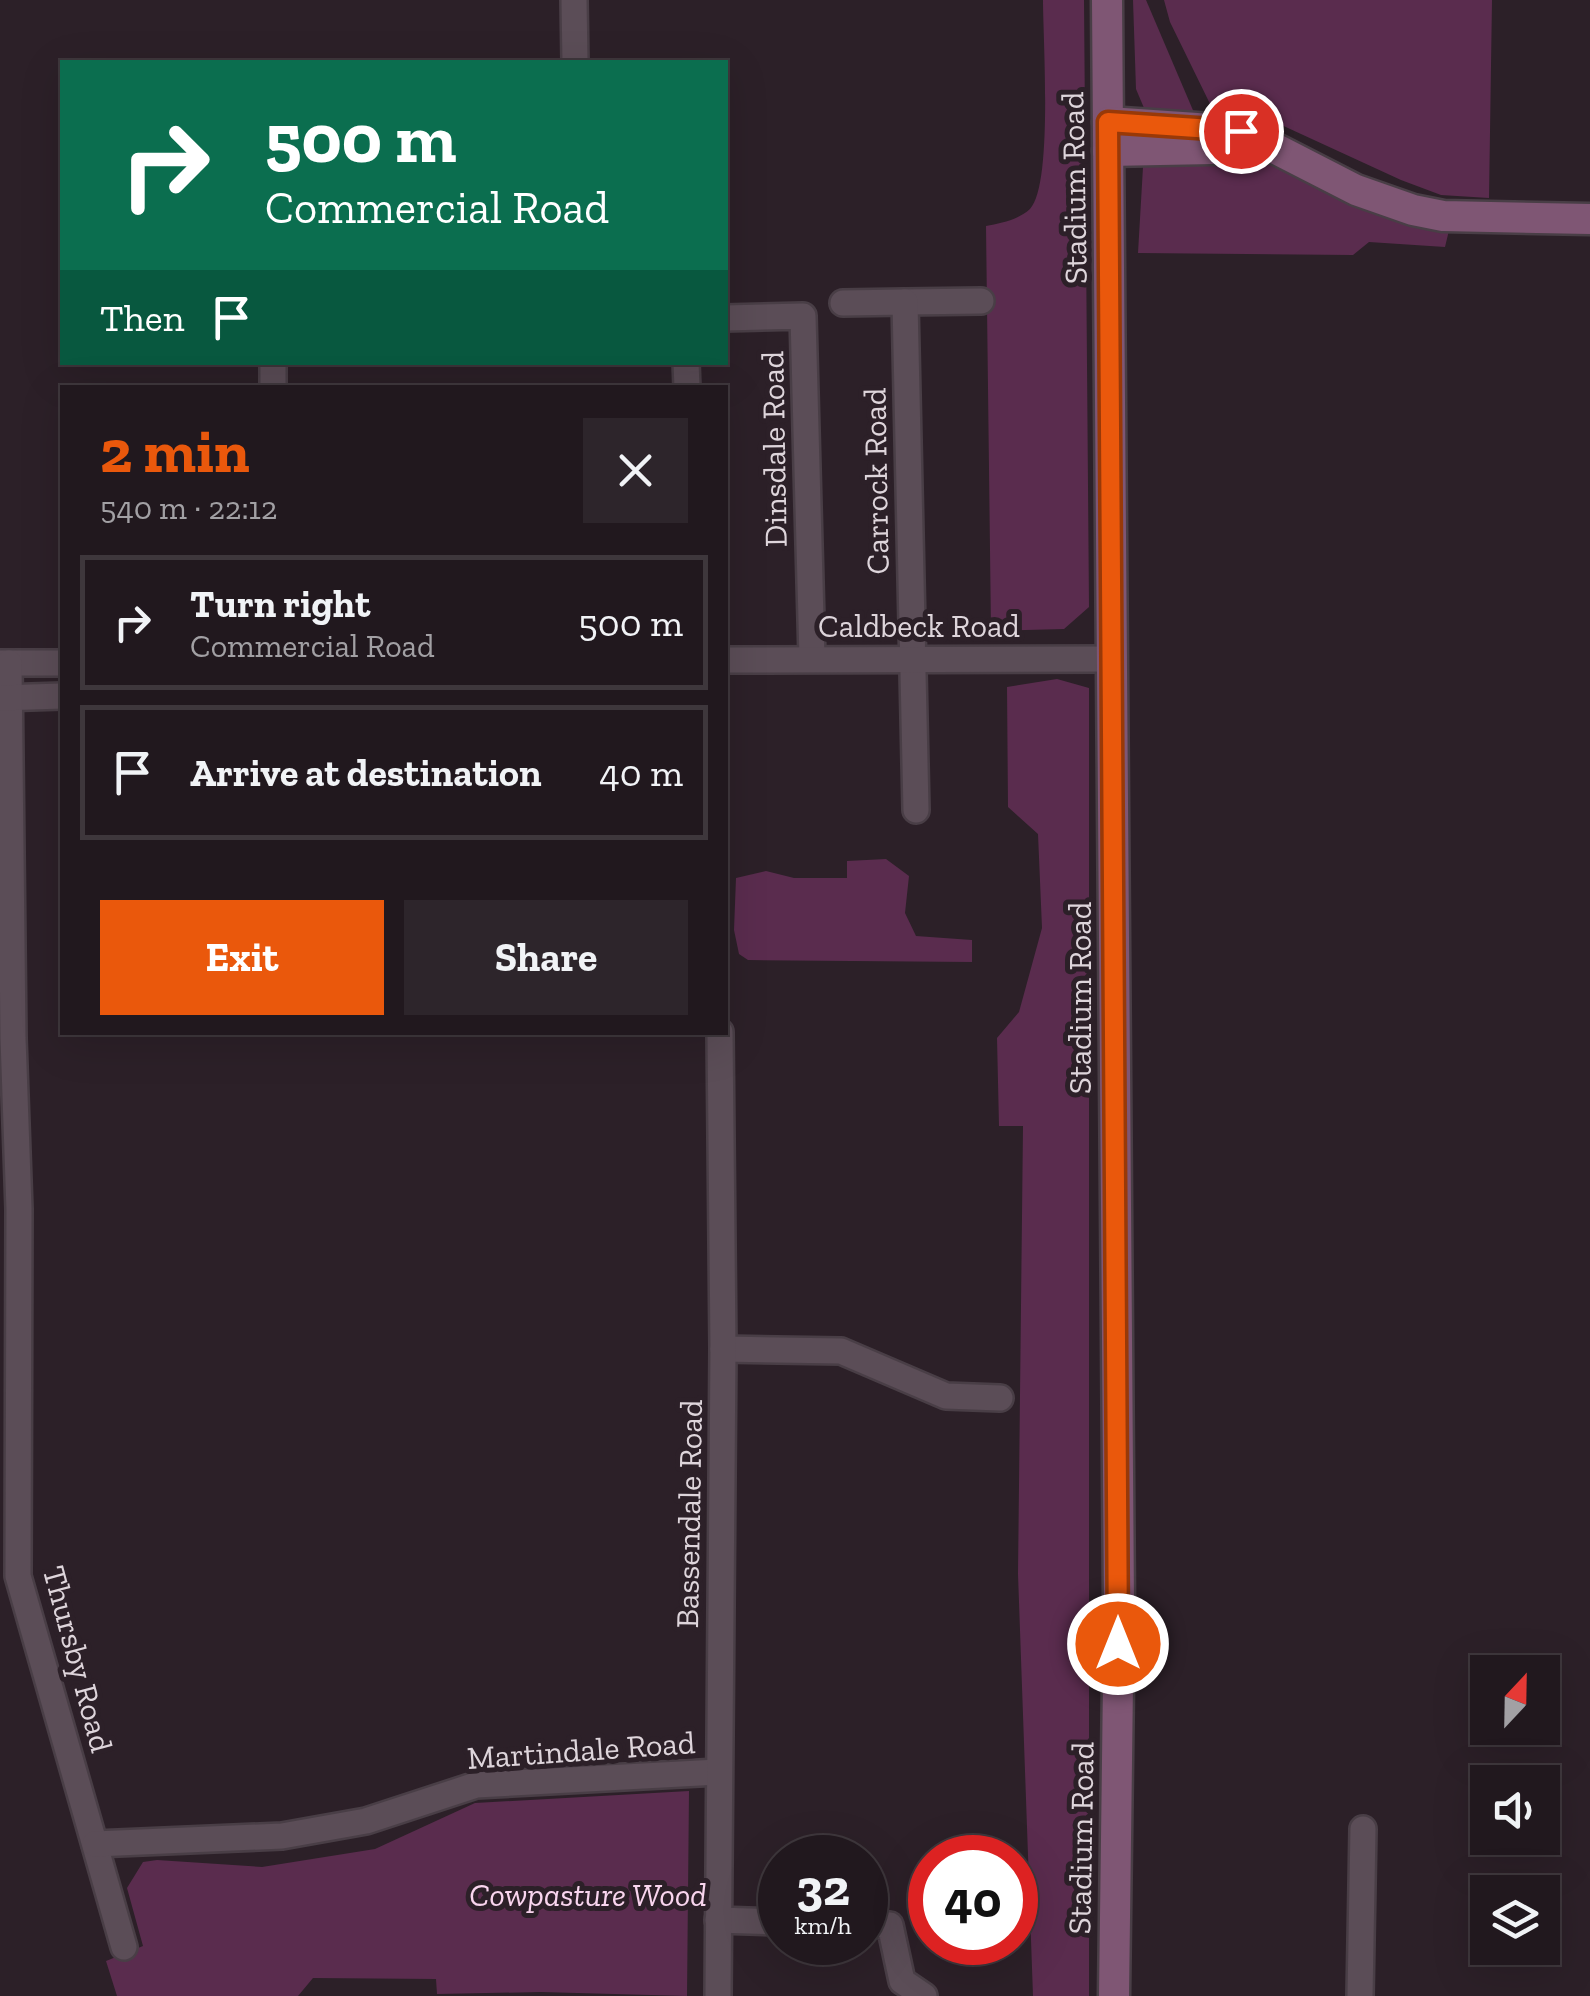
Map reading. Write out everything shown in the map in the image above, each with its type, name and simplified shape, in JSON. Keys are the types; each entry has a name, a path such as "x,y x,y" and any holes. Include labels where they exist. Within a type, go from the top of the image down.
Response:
{"street":[{"path":"574,0 575,60"},
{"name":"Stadium Road","path":"1107,0 1119,1586 1114,1996"},
{"path":"1108,136 1239,151 1272,147 1356,190 1443,216 1590,219"},
{"path":"843,303 981,301"},
{"name":"Carrock Road","path":"905,302 916,810"},
{"name":"Dinsdale Road","path":"728,318 803,316 812,658"},
{"name":"Caldbeck Road","path":"728,660 1114,659"},
{"path":"4,663 60,663"},
{"name":"Thursby Road","path":"4,663 20,1209 18,1576 124,1946"},
{"path":"5,698 60,696"},
{"name":"Bassendale Road","path":"718,1996 723,1349 720,1035"},
{"path":"723,1349 841,1351 946,1396 1000,1398"},
{"name":"Martindale Road","path":"96,1844 282,1836 366,1821 476,1785 718,1772"},
{"path":"1360,1996 1364,1829"},
{"path":"718,1920 758,1921"},
{"path":"888,1925 902,1981 924,1996"}],"green space":[{"path":"1043,0 1084,0 1089,607 1064,629 991,631 986,226 1025,213 1037,195 1044,143"},
{"path":"1133,0 1146,0 1195,115 1144,108 1136,89"},
{"path":"1164,0 1492,0 1489,198 1441,195 1266,118 1213,110 1170,22"},
{"path":"1171,157 1273,158 1451,222 1445,247 1369,242 1353,255 1138,253 1143,167"},
{"path":"1057,679 1089,688 1089,1996 1033,1996 1032,1965 1038,1965 1038,1835 1027,1835 1018,1574 1023,1126 999,1126 997,1038 1019,1012 1042,928 1038,834 1008,807 1007,687"},
{"path":"886,859 909,876 905,913 916,936 972,940 972,962 748,960 739,954 734,930 736,878 766,871 794,878 847,878 847,861"},
{"name":"Cowpasture Wood","path":"689,1791 687,1996 437,1994 436,1979 313,1978 298,1996 117,1996 106,1961 143,1946 127,1888 143,1862 262,1867 375,1849 475,1803"}],"route":[{"path":"1118,1644 1108,122 1241,131"}]}
